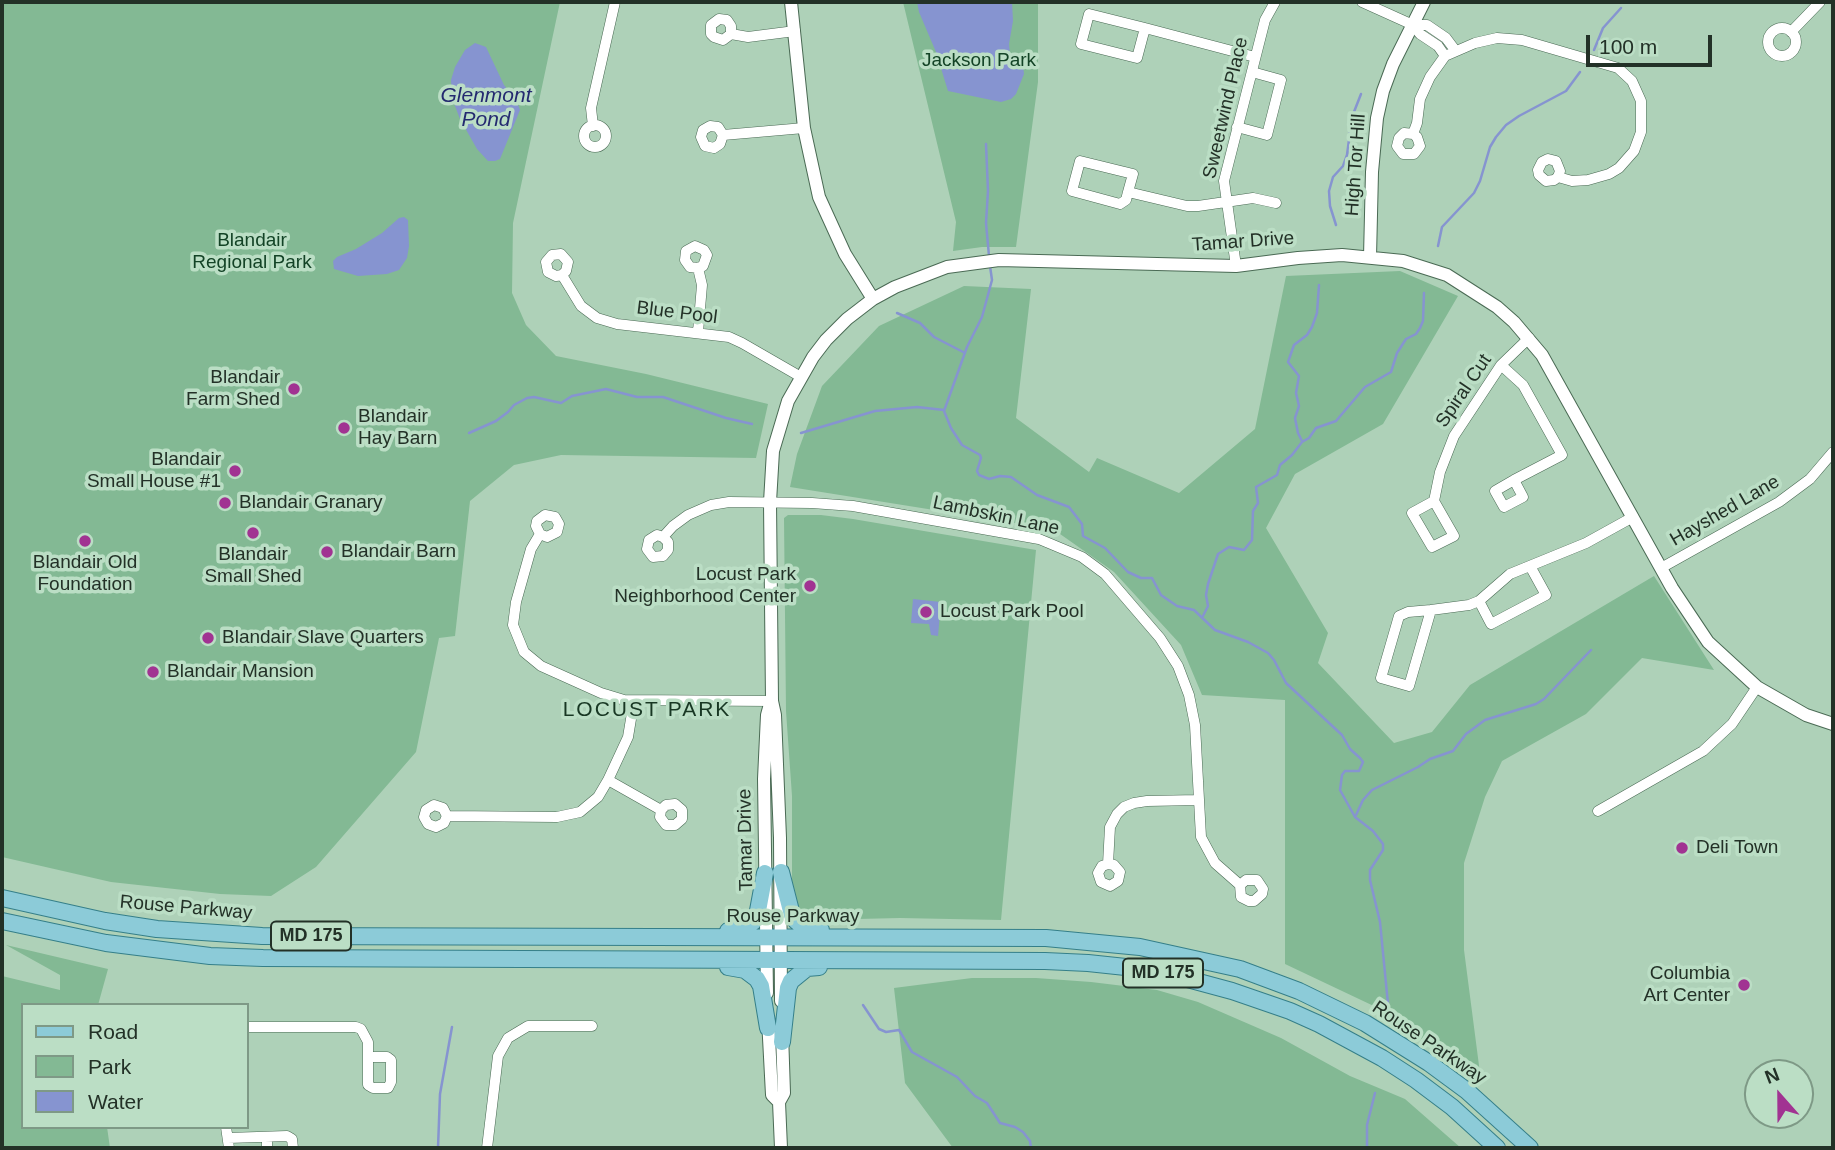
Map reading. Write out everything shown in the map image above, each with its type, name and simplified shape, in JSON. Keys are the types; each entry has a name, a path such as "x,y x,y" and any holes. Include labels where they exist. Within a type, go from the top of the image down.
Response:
{"main road":[{"path":"624,938 681,931 741,929 757,916 773,872"},
{"path":"773,872 792,915 803,927 812,930 882,932 914,939"},
{"name":"Rouse Parkway","path":"2,898 105,921 207,933 261,936 1046,938 1090,941 1175,953 1240,970 1320,1000 1393,1039 1467,1091 1530,1148"},
{"name":"Rouse Parkway","path":"2,920 106,943 210,956 955,960 1088,962 1135,968 1200,981 1261,1000 1319,1024 1382,1058 1452,1107 1497,1148"},
{"path":"586,959 644,966 739,967 752,974 761,986 768,1028"},
{"path":"782,1042 788,988 795,976 807,968 883,967 955,960"}],"street":[{"path":"593,126 592,108 615,2"},
{"path":"791,2 804,128 812,173 828,222 873,299"},
{"name":"Sweetwind Place","path":"1236,266 1224,181 1265,20 1275,2"},
{"path":"1362,2 1413,25 1420,34 1450,53"},
{"name":"High Tor Hill","path":"1370,257 1372,172 1377,118 1383,91 1424,2"},
{"path":"1791,32 1819,2"},
{"path":"1145,28 1137,58 1082,44 1089,14 1145,28 1255,57"},
{"path":"731,34 748,37 795,31"},
{"path":"1413,134 1424,89 1450,53 1486,40 1522,40 1611,66 1626,74 1641,101 1641,132 1638,144 1628,160 1619,169 1599,178 1572,181 1558,177"},
{"path":"1237,127 1267,135 1281,80 1252,72"},
{"path":"723,135 804,128"},
{"path":"1080,160 1133,174 1128,192 1126,200 1120,204 1072,191 1080,160"},
{"path":"1128,192 1187,206 1253,198 1276,203"},
{"name":"Tamar Drive","path":"779,1102 772,1095 768,1028 773,960 773,872 767,715 772,701 770,476 778,433 789,401 801,377 826,340 873,299 924,274 999,260 1236,266 1322,256 1403,261 1447,275 1497,307 1529,338 1560,384 1684,608 1708,642 1756,687 1806,715 1833,724"},
{"path":"698,268 702,285 698,332"},
{"name":"Blue Pool","path":"562,275 581,306 597,318 617,324 729,337 801,377"},
{"name":"Spiral Cut","path":"1434,501 1440,472 1454,436 1501,365 1529,338"},
{"path":"1501,365 1523,385 1562,455 1514,480"},
{"name":"Hayshed Lane","path":"1661,568 1779,502 1810,479 1833,452"},
{"path":"1434,501 1454,536 1432,547 1412,513 1434,501"},
{"name":"Lambskin Lane","path":"663,537 688,515 711,505 770,502 853,506 1039,539 1082,556 1105,575 1160,638 1181,673 1194,718 1199,826 1205,847 1222,870 1241,885"},
{"path":"1431,610 1409,686 1381,678 1399,616 1408,612 1469,605 1479,601 1510,574 1586,543 1633,517"},
{"path":"540,534 531,549 514,613 515,634 524,652 541,666 601,694 634,701 772,701"},
{"path":"1479,601 1491,624 1546,594 1530,566"},
{"path":"1598,811 1703,751 1731,724 1756,687"},
{"path":"447,816 570,816 589,806 608,780 628,737 634,701"},
{"path":"608,780 661,810"},
{"path":"1108,864 1110,827 1117,814 1125,807 1147,801 1198,800"},
{"name":"Tamar Drive","path":"773,960 782,1042 784,1093 779,1102 781,1148"},
{"path":"487,1148 498,1056 513,1032 528,1026 592,1026"},
{"path":"248,1027 356,1027 361,1029 366,1038 368,1057"},
{"path":"267,1137 267,1148"},
{"path":"228,1138 290,1137 293,1148"}],"green space":[{"name":"Blandair Regional Park","path":"2,2 560,2 513,223 512,293 526,325 556,356 646,374 768,404 756,458 561,455 514,465 470,501 455,636 439,638 416,752 316,867 271,896 220,894 111,882 2,857"},
{"name":"Jackson Park","path":"903,2 1038,2 1038,82 1016,247 982,247 953,251 956,222"},
{"path":"1400,271 1458,296 1383,424 1295,474 1266,528 1328,633 1318,663 1394,743 1432,732 1470,685 1654,576 1714,670 1642,658 1586,714 1502,761 1485,797 1464,863 1464,950 1481,1081 1378,1008 1285,964 1285,700 1202,695 1181,645 1114,572 1053,529 790,487 797,454 822,386 879,326 964,286 1031,289 1016,418 1089,472 1097,458 1179,493 1255,429 1286,276"},
{"path":"788,515 853,519 1036,550 1001,920 814,920 807,917 798,906 792,886 792,796 786,711 784,518"},
{"path":"6,945 108,969 99,1003 21,1003 21,1129 107,1129 110,1148 2,1148 2,976 60,990 60,975"},
{"path":"972,978 1036,978 1091,982 1157,990 1198,1002 1281,1038 1350,1076 1405,1099 1461,1148 953,1148 905,1083 894,988"}],"water":[{"path":"917,2 1012,2 1010,54 1021,60 1024,74 1016,94 1001,102 948,91"},
{"name":"Glenmont Pond","path":"475,43 486,47 504,85 520,110 500,159 495,161 488,161 477,149 452,98 451,80 455,67 465,50"},
{"path":"404,217 408,220 409,246 407,258 399,270 387,274 358,276 334,269 333,261 337,257 356,249"},
{"name":"Locust Park Pool","path":"913,599 941,602 938,636 931,635 929,624 911,623"}],"waterway":[{"path":"1594,50 1603,28 1621,8"},
{"path":"1438,246 1442,227 1474,193 1496,137 1506,125 1519,116 1566,91 1580,72"},
{"path":"1336,225 1329,191 1333,177 1343,166 1347,155 1352,117 1361,94"},
{"path":"986,144 986,223 989,256"},
{"path":"990,266 992,280 982,317 967,347 944,411 951,428 962,445 980,455 977,471 979,475 989,479 1011,477 1037,495 1069,507 1082,524 1083,536 1105,548 1128,572 1141,578 1152,578 1161,595 1177,606 1194,610 1215,630 1248,642 1268,653 1286,683 1342,735 1350,749 1360,758 1363,762 1359,771 1345,771 1342,775 1340,790 1355,817 1373,831 1383,844 1383,850 1370,870 1370,880 1380,922 1388,1004"},
{"path":"1302,441 1295,418 1299,406 1296,393 1299,376 1288,362 1294,345 1307,335 1312,327 1317,313 1319,285"},
{"path":"1203,616 1208,606 1208,584 1218,554 1229,547 1244,550 1252,540 1253,511 1258,503 1256,487 1277,475 1280,465 1316,428 1336,421 1365,387 1391,372 1397,353 1406,339 1416,334 1423,321 1424,293"},
{"path":"897,313 920,323 934,337 965,353"},
{"path":"469,433 496,421 514,405 527,398 561,403 572,396 606,389 637,397 663,397 752,424"},
{"path":"801,433 875,411 917,407 944,410"},
{"path":"1356,815 1363,800 1372,790 1430,759 1453,751 1466,734 1485,720 1544,699 1591,650"},
{"path":"863,1005 879,1029 886,1032 899,1030 912,1052 957,1077 975,1096 987,1103 1000,1123 1023,1132 1030,1141 1031,1148"},
{"path":"438,1148 440,1094 452,1027"},
{"path":"1367,1148 1367,1125 1375,1093"}],"place":[{"name":"Blandair Farm Shed","path":"294,389"},
{"name":"Blandair Hay Barn","path":"344,428"},
{"name":"Blandair Small House #1","path":"235,471"},
{"name":"Blandair Granary","path":"225,503"},
{"name":"Blandair Small Shed","path":"253,533"},
{"name":"Blandair Old Foundation","path":"85,541"},
{"name":"Blandair Barn","path":"327,552"},
{"name":"Locust Park Neighborhood Center","path":"810,586"},
{"name":"Locust Park Pool","path":"926,612"},
{"name":"Blandair Slave Quarters","path":"208,638"},
{"name":"Blandair Mansion","path":"153,672"},
{"name":"Deli Town","path":"1682,848"},
{"name":"Columbia Art Center","path":"1744,985"}],"district":[{"name":"LOCUST PARK","path":"647,710"}]}
